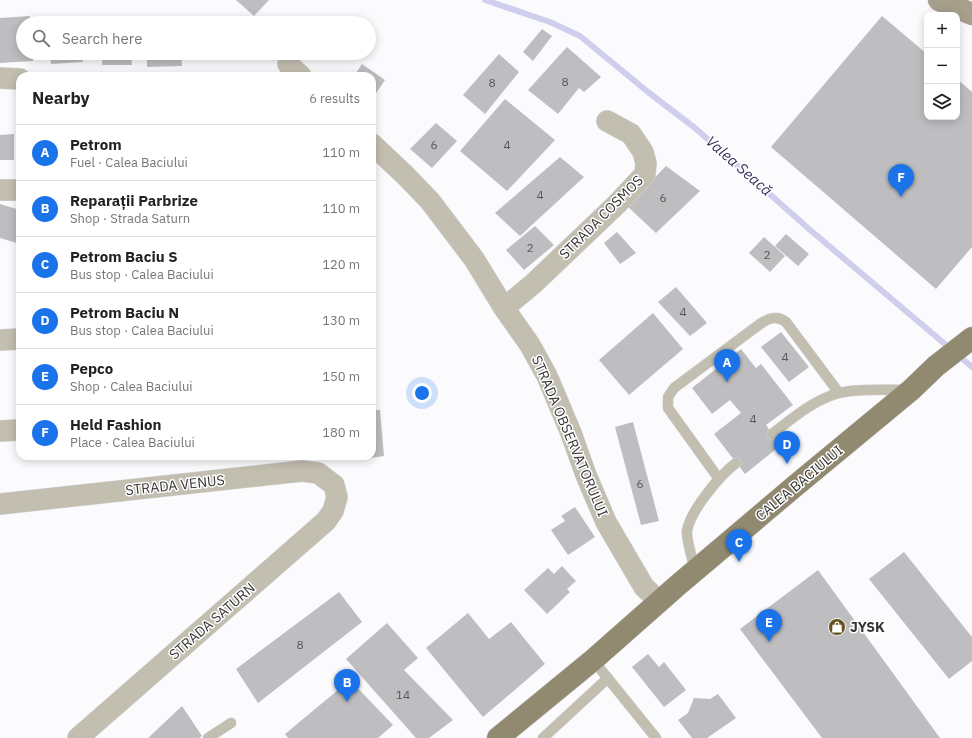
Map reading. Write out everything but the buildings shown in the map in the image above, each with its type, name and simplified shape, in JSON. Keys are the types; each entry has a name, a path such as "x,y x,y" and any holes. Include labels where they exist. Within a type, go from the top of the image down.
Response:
{"main road":[{"path":"946,1 972,14"},
{"name":"CALEA BACIULUI","path":"498,738 594,660 695,570 970,339"}],"street":[{"path":"0,78 16,79"},
{"name":"STRADA COSMOS","path":"504,308 532,284 617,204 644,174 646,163 643,152 630,134 607,121"},
{"name":"STRADA OBSERVATORULUI","path":"376,150 406,176 430,201 474,259 504,308 530,344 547,376 606,522 644,587 659,601"},
{"path":"0,190 16,190"},
{"path":"0,340 16,339"},
{"path":"0,431 16,430"},
{"name":"STRADA VENUS","path":"0,504 302,471 318,473 328,480 334,485 337,497"},
{"name":"STRADA SATURN","path":"78,738 326,521 334,511 337,497"}],"lane":[{"path":"719,479 668,408 668,397 674,388 760,324 767,319 774,318 780,318 786,322 839,393"},
{"path":"772,434 806,408 839,393 851,391 911,390"},
{"path":"695,570 686,532 691,518 719,479 736,463"},
{"path":"594,660 656,738"},
{"path":"543,738 608,678"},
{"path":"208,738 231,723"}],"waterway":[{"name":"Valea Seacă","path":"485,0 550,22 580,36 648,92 695,128 809,229 972,367"}],"place":[{"name":"Held Fashion","path":"901,197"},
{"name":"Petrom","path":"727,382"},
{"name":"Petrom Baciu N","path":"787,464"},
{"name":"Petrom Baciu S","path":"739,562"},
{"name":"JYSK","path":"837,627"},
{"name":"Pepco","path":"769,642"},
{"name":"Reparații Parbrize","path":"347,702"}]}
